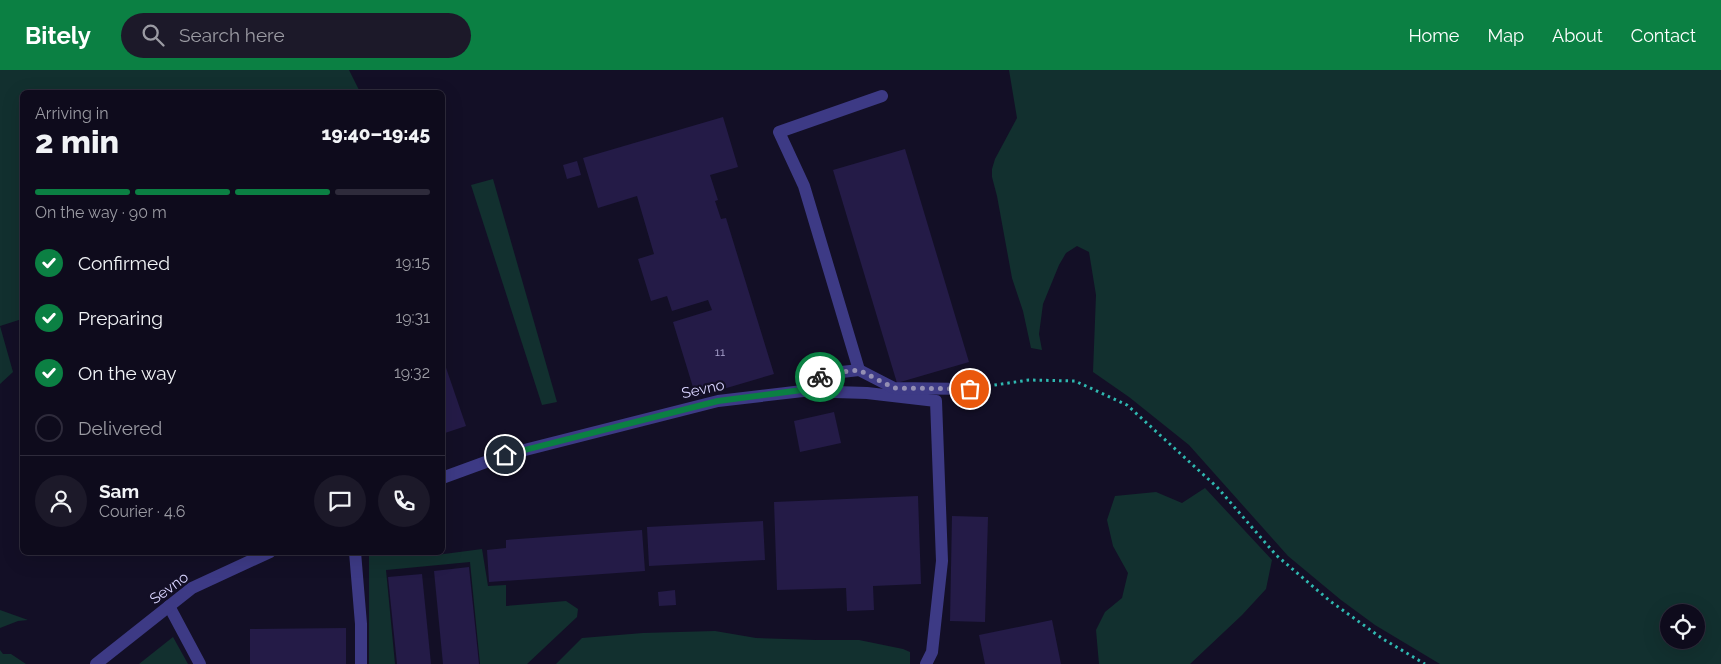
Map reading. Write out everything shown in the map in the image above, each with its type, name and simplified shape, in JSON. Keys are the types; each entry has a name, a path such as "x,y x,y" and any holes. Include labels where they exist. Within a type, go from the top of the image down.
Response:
{"lane":[{"path":"882,96 780,132 804,186 859,370 894,388 970,389"},
{"name":"Sevno","path":"445,477 505,455 708,403 802,390 824,374 859,370"},
{"path":"802,390 867,393 936,401 942,561 932,652 926,664"},
{"name":"Sevno","path":"96,664 192,588 264,555"},
{"path":"355,555 362,624 361,664"},
{"path":"170,606 200,664"}],"path":[{"path":"970,389 1029,380 1075,381 1127,404 1217,487 1276,555 1330,601 1383,639 1425,664"}],"green space":[{"path":"0,70 349,70 359,90 20,90 20,320 0,326"},
{"path":"1009,70 1721,70 1721,664 1440,664 1375,625 1341,600 1288,556 1189,445 1129,397 1093,372 1096,295 1089,252 1077,246 1066,253 1043,304 1039,334 1042,350 1031,348 1023,311 1012,278 992,177 995,159 1017,118"},
{"path":"493,179 557,402 542,405 471,185"},
{"path":"0,326 13,372 0,384"},
{"path":"1205,488 1272,560 1266,589 1242,615 1190,664 1099,664 1096,630 1105,612 1122,598 1128,573 1113,546 1107,520 1115,496 1156,492 1182,503"},
{"path":"482,549 488,586 506,585 506,606 566,601 578,609 577,617 527,664 480,664 470,562 386,570 395,664 369,664 369,555 429,556"},
{"path":"0,610 28,620 18,621 0,628"},
{"path":"715,631 756,638 859,640 910,652 910,664 556,664 582,638 643,633"},
{"path":"173,637 188,664 139,664"},
{"path":"0,650 3,654 11,654 26,664 0,664"}],"building":[{"path":"723,117 738,167 710,175 718,200 715,201 721,219 726,218 774,374 696,397 673,322 712,310 708,300 672,311 667,296 651,301 638,259 654,254 637,196 598,208 583,158"},
{"path":"905,149 969,362 897,383 833,170"},
{"path":"577,161 581,175 567,179 563,165"},
{"path":"445,365 466,426 445,433"},
{"path":"834,412 841,443 800,452 794,421"},
{"path":"918,496 921,584 873,586 874,610 847,611 846,588 777,590 774,502"},
{"path":"952,516 988,517 985,622 950,621"},
{"path":"763,521 765,560 649,566 647,527"},
{"path":"642,530 645,571 489,582 487,550 506,548 506,540"},
{"path":"469,567 479,664 443,664 434,571"},
{"path":"422,574 431,664 397,664 388,577"},
{"path":"675,590 676,605 659,606 658,592"},
{"path":"1052,620 1061,664 985,664 979,635"},
{"path":"346,628 346,664 250,664 250,629"}],"way so far":[{"path":"820,377 824,374 859,370 894,388 970,389"}],"route":[{"path":"505,455 718,401 802,390 820,377"}]}
